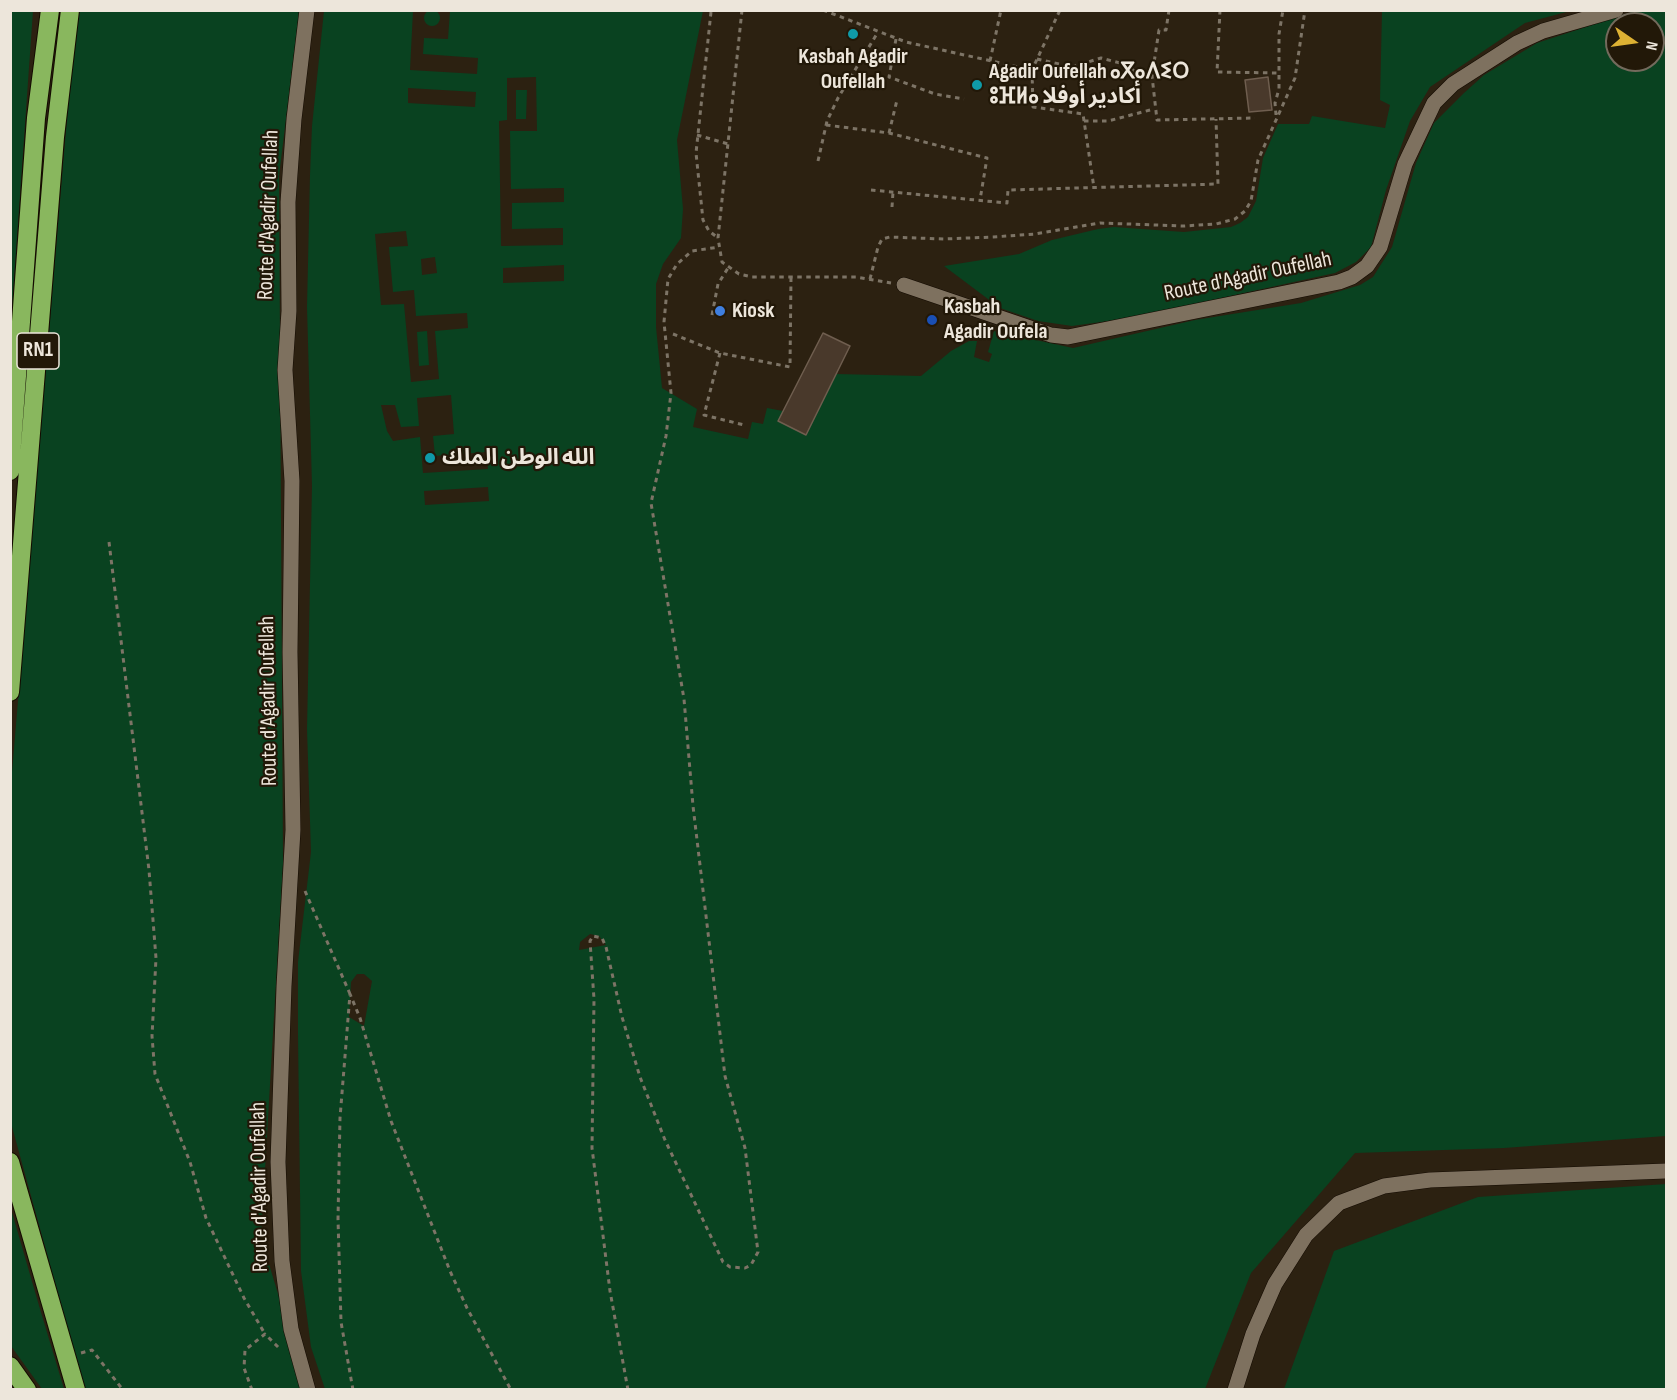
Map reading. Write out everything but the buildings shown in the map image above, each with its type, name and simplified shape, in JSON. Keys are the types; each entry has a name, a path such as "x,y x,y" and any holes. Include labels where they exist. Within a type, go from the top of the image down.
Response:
{"highway":[{"name":"RN1","path":"10,471 35,130 50,10"},
{"name":"RN1","path":"10,692 54,148 70,10"},
{"path":"10,1162 76,1389"},
{"path":"10,1366 27,1389"}],"street":[{"name":"Route d'Agadir Oufellah","path":"307,10 289,179 289,311 286,359 292,481 290,652 293,867 284,986 278,1162 282,1261 291,1329 300,1371 308,1389"},
{"name":"Route d'Agadir Oufellah","path":"904,285 1051,335 1068,337 1339,282 1352,277 1366,266 1380,247 1405,164 1434,103 1453,84 1517,43 1543,31 1616,10"},
{"path":"1235,1389 1253,1334 1275,1284 1306,1235 1339,1203 1384,1186 1430,1180 1666,1171"}],"path":[{"path":"718,238 705,225 701,212 696,153 711,11 719,10"},
{"path":"742,10 718,238 722,262 728,268 752,277 870,279 904,285"},
{"path":"824,10 896,39 1032,70"},
{"path":"990,61 1001,10"},
{"path":"1060,10 1032,70 1033,107 1083,114 1094,188"},
{"path":"1169,10 1166,30 1159,30 1152,76 1157,120 1255,118"},
{"path":"1220,10 1217,72 1278,73"},
{"path":"1276,117 1279,34 1283,10"},
{"path":"870,279 878,247 882,239 890,237 944,239 993,237 1035,234 1100,223 1184,226 1216,224 1235,219 1245,211 1251,201 1258,160 1294,78 1305,10"},
{"path":"818,161 826,125 838,98 878,32"},
{"path":"896,39 889,77 935,94 964,99"},
{"path":"1037,59 1072,67 1101,58 1124,64 1136,72 1152,76"},
{"path":"889,133 897,100"},
{"path":"1084,121 1108,121 1155,109"},
{"path":"871,190 1007,202 1008,190 1218,184 1216,119"},
{"path":"826,125 889,133 987,158 980,200"},
{"path":"697,135 728,144"},
{"path":"892,192 892,207"},
{"path":"628,1389 610,1291 592,1148 594,1006 590,941 593,936 603,938 622,1017 640,1077 665,1140 723,1262 730,1268 745,1268 751,1265 758,1252 745,1148 725,1076 693,806 684,699 651,504 666,436 670,404 664,322 668,279 677,264 692,251 719,247"},
{"path":"712,315 718,284 728,268"},
{"path":"673,334 720,353 790,367 791,277"},
{"path":"720,353 704,415 744,425"},
{"path":"109,542 149,870 156,958 152,1036 155,1074 188,1155 206,1218 244,1298 265,1334 300,1371"},
{"path":"293,867 314,907 360,1018 391,1121 450,1271 467,1308 511,1389"},
{"path":"350,994 340,1118 338,1219 341,1322 353,1389"},
{"path":"252,1389 244,1368 245,1350 265,1334"},
{"path":"67,1356 92,1350 123,1389"}],"green space":[{"path":"432,10 438,12 440,18 438,24 432,26 426,24 424,18 426,12"},
{"path":"10,11 33,11 11,323"},
{"path":"76,11 299,11 279,176 283,862 261,1238 307,1389 84,1389 11,1123 11,784"},
{"path":"324,11 413,11 410,70 477,74 478,58 423,54 424,38 448,39 450,11 703,11 677,140 683,209 681,238 663,264 656,284 656,327 662,388 697,409 693,427 748,439 752,422 763,424 767,408 783,411 779,421 806,435 836,374 921,376 951,351 969,341 977,341 974,357 989,362 992,354 988,352 994,331 1073,348 1195,320 1301,303 1360,285 1373,277 1392,247 1416,163 1434,123 1484,75 1537,43 1605,21 1605,72 1665,72 1665,12 1632,12 1666,11 1666,1136 1504,1148 1355,1153 1251,1273 1205,1389 325,1389 311,1347 301,1271 298,1035 298,962 311,852 307,729 312,486 307,307 312,126","holes":["536,77 537,131 510,131 511,189 564,188 564,202 512,203 512,229 563,228 563,245 501,246 499,121 507,120 507,78","408,88 476,92 475,107 408,103","406,231 408,246 389,247 393,292 414,290 416,316 467,313 468,328 435,331 439,379 411,382 404,304 381,305 375,234","435,257 437,273 422,275 421,259","564,265 564,281 503,283 503,268","451,395 454,434 433,436 435,456 486,452 488,469 423,473 420,437 393,441 387,431 381,405 395,405 401,427 419,426 417,398","488,487 489,501 425,505 424,491","590,934 599,936 606,945 579,950 580,942","357,974 364,974 372,981 364,1026 349,1017 351,982"]},
{"path":"1382,11 1570,11 1525,23 1430,87 1410,121 1386,190 1371,247 1356,262 1335,273 1130,318 1072,326 1038,321 1000,308 944,266 1019,254 1052,240 1098,229 1114,227 1184,232 1231,227 1240,223 1248,217 1256,201 1263,158 1278,124 1309,124 1312,116 1385,128 1390,105 1380,100"},
{"path":"516,90 527,90 526,119 516,119"},
{"path":"427,331 429,365 419,366 417,332"},
{"path":"1666,1184 1666,1389 1284,1389 1334,1251 1478,1197"},
{"path":"11,1209 64,1389 42,1389 11,1346"}],"place":[{"name":"Kasbah Agadir Oufellah","path":"853,34"},
{"name":"Agadir Oufellah ⴰⴳⴰⴷⵉⵔ ⵓⴼⵍⴰ أكادير أوفلا","path":"977,85"},
{"name":"Kiosk","path":"720,311"},
{"name":"Kasbah Agadir Oufela","path":"932,320"},
{"name":"الله الوطن الملك","path":"430,458"}]}
